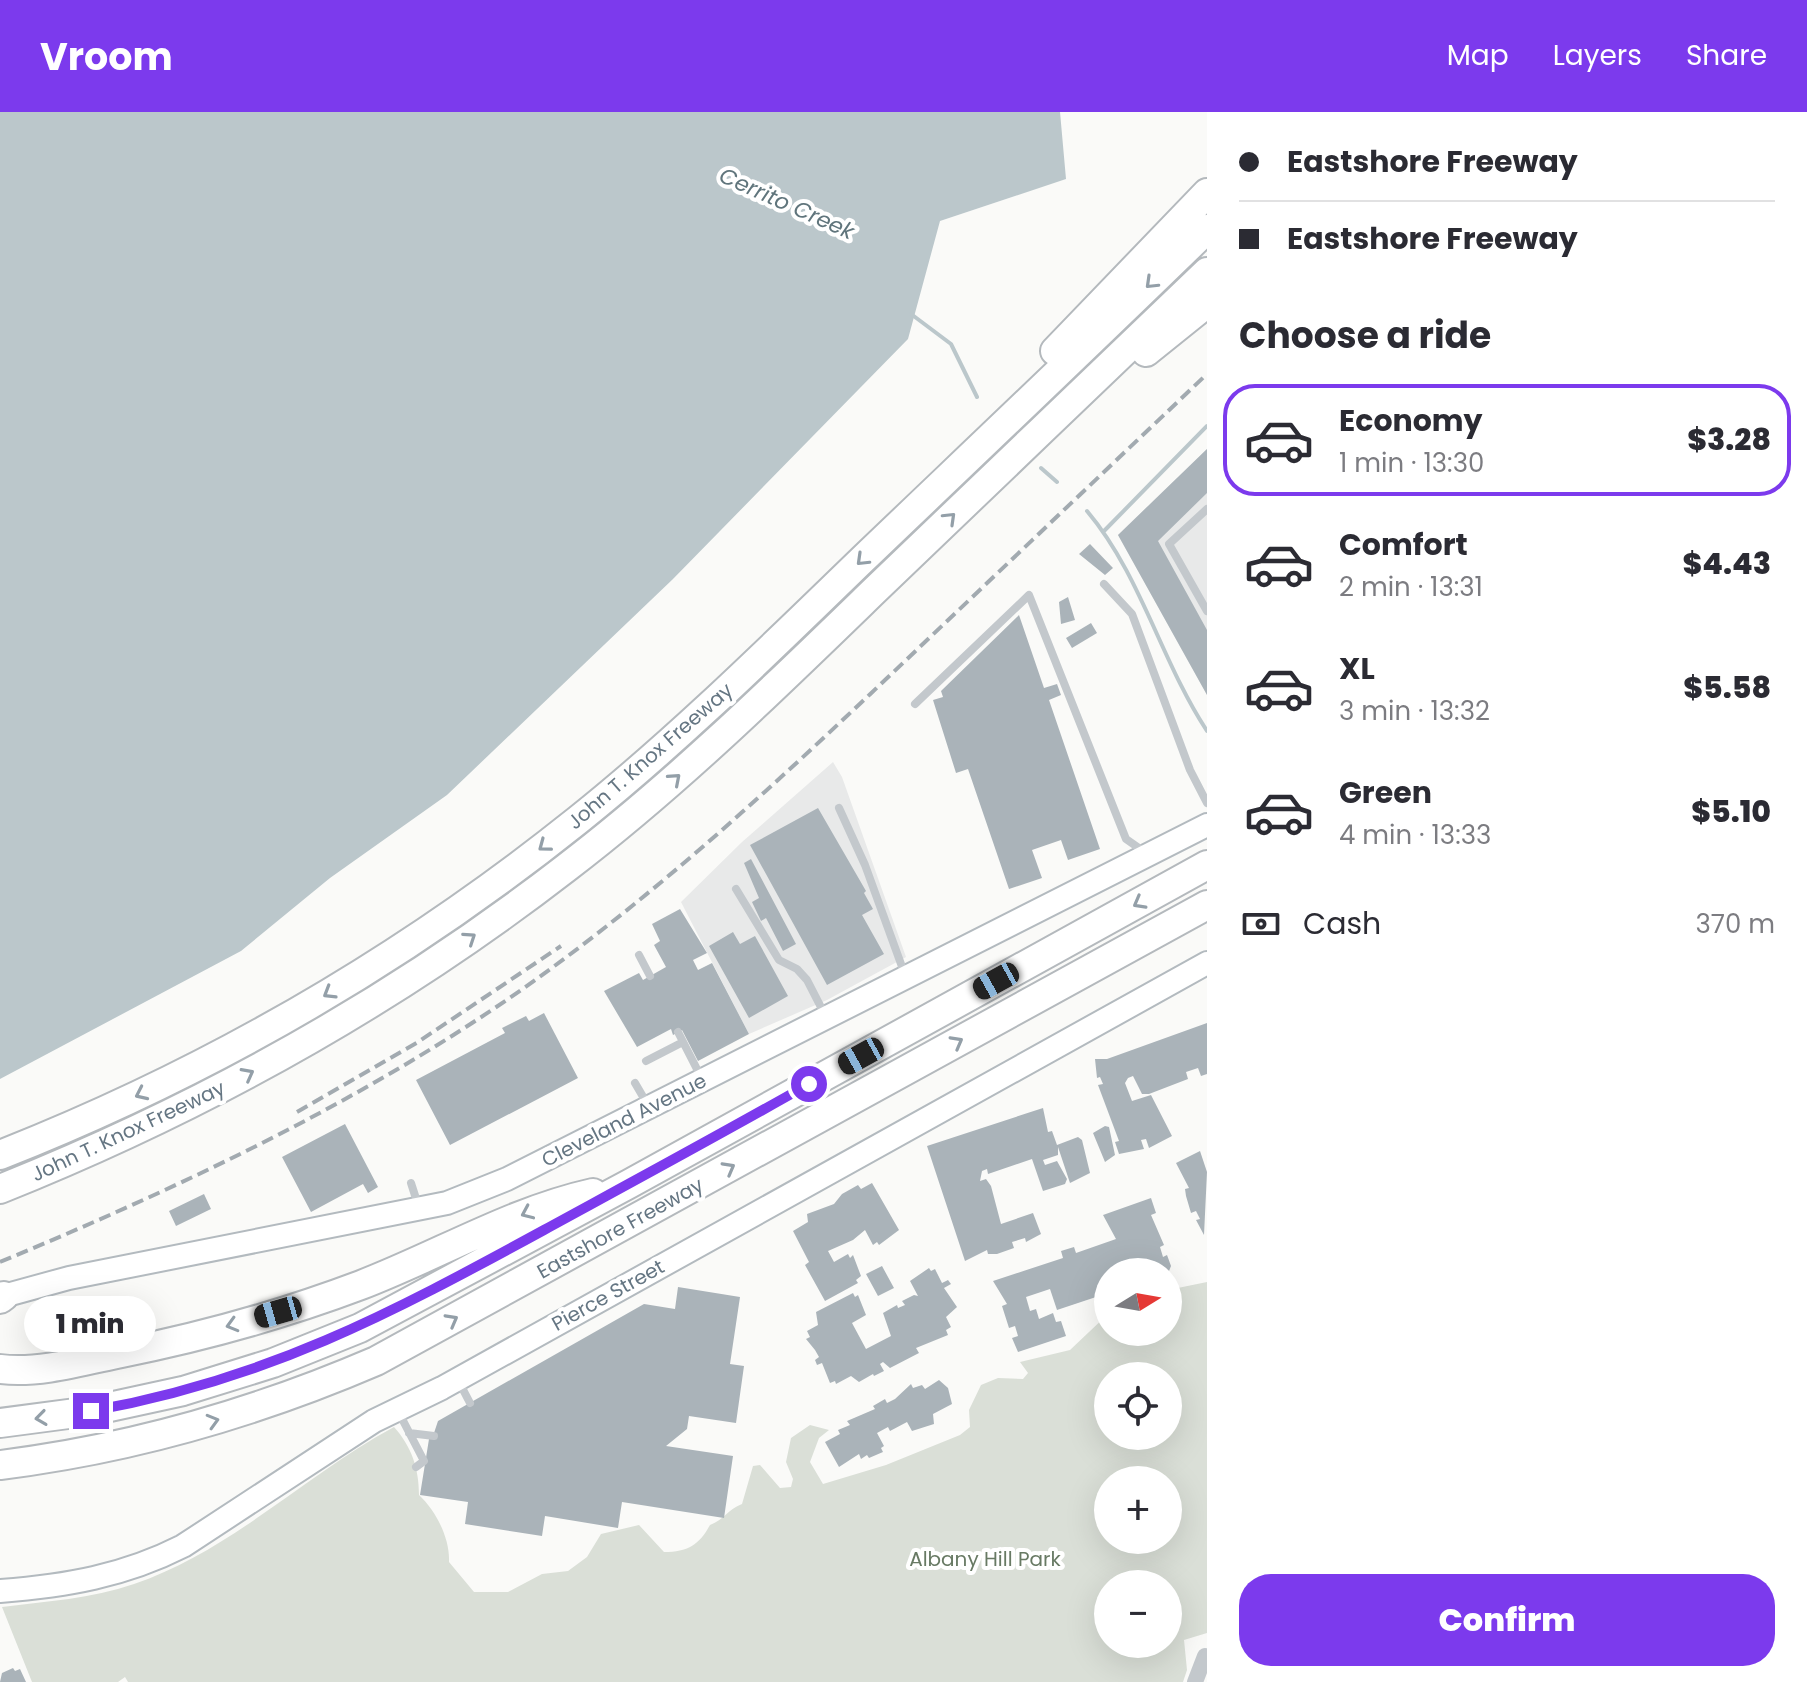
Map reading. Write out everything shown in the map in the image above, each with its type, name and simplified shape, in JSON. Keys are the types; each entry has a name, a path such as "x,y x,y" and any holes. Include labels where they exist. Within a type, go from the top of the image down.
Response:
{"highway":[{"path":"902,522 910,499 1207,193"},
{"name":"John T. Knox Freeway","path":"0,1155 116,1106 238,1045 342,985 455,911 580,818 651,758 1207,229"},
{"name":"John T. Knox Freeway","path":"0,1189 132,1133 266,1064 397,987 521,903 615,829 707,750 1207,272"},
{"path":"1087,387 1147,351 1207,303"},
{"name":"Eastshore Freeway","path":"0,1423 153,1399 302,1352 388,1314 1207,865"},
{"name":"Eastshore Freeway","path":"0,1465 103,1449 165,1434 285,1397 395,1351 1207,905"},
{"path":"8,1368 130,1352 292,1308 385,1275 551,1202 629,1184"},
{"path":"0,1481 165,1434"}],"street":[{"name":"Cleveland Avenue","path":"1,1298 69,1278 447,1203 507,1179 650,1108 1207,825"},
{"name":"Pierce Street","path":"0,1591 90,1581 154,1561 196,1538 374,1421 458,1379 1207,963"},
{"path":"1195,1682 1205,1656"}],"lane":[{"path":"1207,509 1169,544 1207,611"},
{"path":"1104,584 1132,614 1190,770 1207,803"},
{"path":"915,704 1029,595 1126,839 1150,856"},
{"path":"839,808 865,865 893,952 907,979"},
{"path":"736,889 779,960 797,969 807,980 827,1019"},
{"path":"639,955 650,976"},
{"path":"678,1032 703,1081"},
{"path":"646,1061 683,1042"},
{"path":"635,1083 650,1108"},
{"path":"411,1183 419,1209"},
{"path":"458,1379 470,1403"},
{"path":"398,1411 424,1461 416,1467"},
{"path":"409,1433 434,1436"}],"shaded area":[{"path":"1207,449 1207,695 1118,535"},
{"path":"833,762 842,777 906,957 827,1000 749,1034 681,902 742,842"}],"green space":[{"name":"Albany Hill Park","path":"1207,1282 1207,1633 1184,1640 1187,1670 1183,1682 128,1682 125,1677 118,1682 32,1682 2,1607 102,1593 169,1570 235,1532 329,1467 394,1427 406,1442 413,1459 419,1495 431,1509 444,1534 449,1562 474,1592 508,1592 542,1574 568,1571 587,1557 601,1534 639,1525 664,1552 680,1551 697,1542 710,1525 742,1504 753,1466 760,1465 780,1488 791,1487 793,1479 786,1462 791,1438 810,1425 829,1430 819,1438 810,1462 823,1484 886,1465 960,1435 970,1427 969,1410 981,1385 998,1378 1023,1379 1028,1373 1020,1362 1070,1350 1094,1327 1094,1346 1182,1346 1182,1287"}],"water":[{"path":"0,112 1060,112 1066,179 940,221 908,339 673,579 447,795 330,878 241,951 0,1079"}],"building":[{"path":"1207,449 1207,493 1158,541 1207,630 1207,695 1118,535"},
{"path":"1090,544 1113,568 1105,575 1079,554"},
{"path":"1068,597 1075,620 1061,624 1059,602"},
{"path":"1019,615 1044,688 1057,684 1061,695 1049,700 1100,849 1068,860 1061,840 1032,850 1042,878 1009,889 968,769 956,773 933,700 943,697 941,691"},
{"path":"1091,623 1097,633 1072,648 1066,638"},
{"path":"818,808 866,891 864,893 873,909 862,915 884,954 827,985 750,845"},
{"path":"751,859 796,944 783,951 766,918 761,921 752,902 759,898 744,863"},
{"path":"680,909 707,953 693,960 698,970 712,963 749,1034 698,1061 682,1030 673,1035 671,1029 637,1047 604,991 639,973 643,980 666,967 654,945 660,941 652,924"},
{"path":"733,932 740,944 755,936 788,996 749,1018 709,946"},
{"path":"544,1013 578,1078 450,1145 416,1080 505,1033 502,1028 526,1016 529,1021"},
{"path":"1207,1023 1207,1074 1201,1076 1198,1068 1186,1072 1188,1079 1149,1094 1142,1094 1133,1076 1128,1078 1125,1083 1132,1101 1151,1095 1172,1136 1149,1148 1146,1139 1141,1140 1144,1149 1119,1154 1115,1142 1119,1141 1098,1085 1103,1084 1100,1077 1097,1078 1095,1059 1107,1059"},
{"path":"1043,1108 1048,1132 1052,1131 1057,1145 1078,1137 1082,1140 1090,1173 1070,1183 1058,1147 1058,1155 1043,1160 1045,1165 1057,1161 1067,1179 1065,1184 1043,1191 1032,1159 988,1174 987,1169 982,1171 980,1181 986,1179 991,1186 1001,1224 1033,1213 1041,1234 1026,1242 1025,1238 1012,1242 1014,1248 997,1254 988,1254 987,1250 965,1261 927,1146"},
{"path":"345,1124 378,1187 368,1193 363,1184 311,1212 282,1157"},
{"path":"1109,1127 1115,1155 1105,1162 1093,1133"},
{"path":"1200,1151 1207,1172 1204,1235 1196,1220 1200,1219 1196,1211 1191,1213 1185,1189 1189,1188 1176,1163"},
{"path":"872,1183 899,1230 879,1245 877,1242 873,1245 865,1230 853,1240 828,1251 834,1262 848,1254 850,1258 853,1255 861,1276 856,1280 858,1283 825,1301 805,1265 809,1262 793,1231 808,1222 807,1214 834,1204 842,1194 858,1185 861,1189"},
{"path":"204,1194 211,1209 176,1226 169,1211"},
{"path":"1151,1198 1156,1213 1151,1215 1164,1245 1160,1247 1163,1257 1167,1255 1168,1258 1094,1258 1094,1298 1057,1310 1050,1289 1026,1297 1030,1311 1036,1309 1039,1319 1053,1313 1056,1322 1061,1321 1066,1336 1018,1352 1012,1338 1018,1336 1015,1326 1009,1328 1002,1306 1007,1304 993,1281 1063,1258 1061,1251 1074,1247 1076,1253 1116,1239 1103,1215"},
{"path":"882,1266 894,1288 878,1296 866,1274"},
{"path":"929,1268 931,1271 935,1269 942,1283 948,1280 951,1284 944,1288 957,1307 946,1317 951,1327 946,1330 948,1335 916,1348 919,1353 890,1368 883,1362 880,1364 884,1371 874,1376 859,1382 851,1376 836,1384 835,1381 830,1383 822,1363 817,1365 815,1360 819,1357 806,1339 810,1337 807,1331 818,1325 816,1312 853,1293 855,1297 858,1295 866,1315 852,1323 866,1349 891,1336 883,1313 897,1305 898,1308 905,1305 902,1301 914,1295 918,1296 910,1281"},
{"path":"678,1287 740,1297 730,1364 744,1366 736,1423 689,1416 687,1429 666,1446 733,1456 724,1518 622,1502 618,1528 545,1516 542,1536 465,1524 468,1502 420,1495 429,1439 432,1439 438,1421 644,1304 675,1309"},
{"path":"939,1380 948,1388 952,1404 933,1414 934,1424 912,1431 907,1422 890,1431 888,1427 877,1433 884,1446 881,1448 883,1452 861,1459 859,1454 839,1467 825,1442 840,1434 838,1430 850,1425 847,1421 875,1409 873,1406 885,1399 887,1403 895,1399 911,1384 913,1388 922,1385 925,1389"},
{"path":"13,1668 15,1671 20,1669 26,1682 0,1682 2,1673"}],"waterway":[{"name":"Cerrito Creek","path":"911,314 951,344 977,397"},
{"path":"1104,531 1207,426"},
{"name":"Cerrito Creek","path":"1041,468 1057,482"},
{"name":"Cerrito Creek","path":"1087,511 1106,536 1137,590 1176,676 1207,731"}],"railway":[{"path":"0,1262 203,1172 335,1105 462,1029 575,951 673,873 767,790 1207,374"},
{"path":"297,1112 418,1042 561,946"}],"route":[{"path":"91,1411 213,1383 332,1340 416,1300 809,1084"}]}
